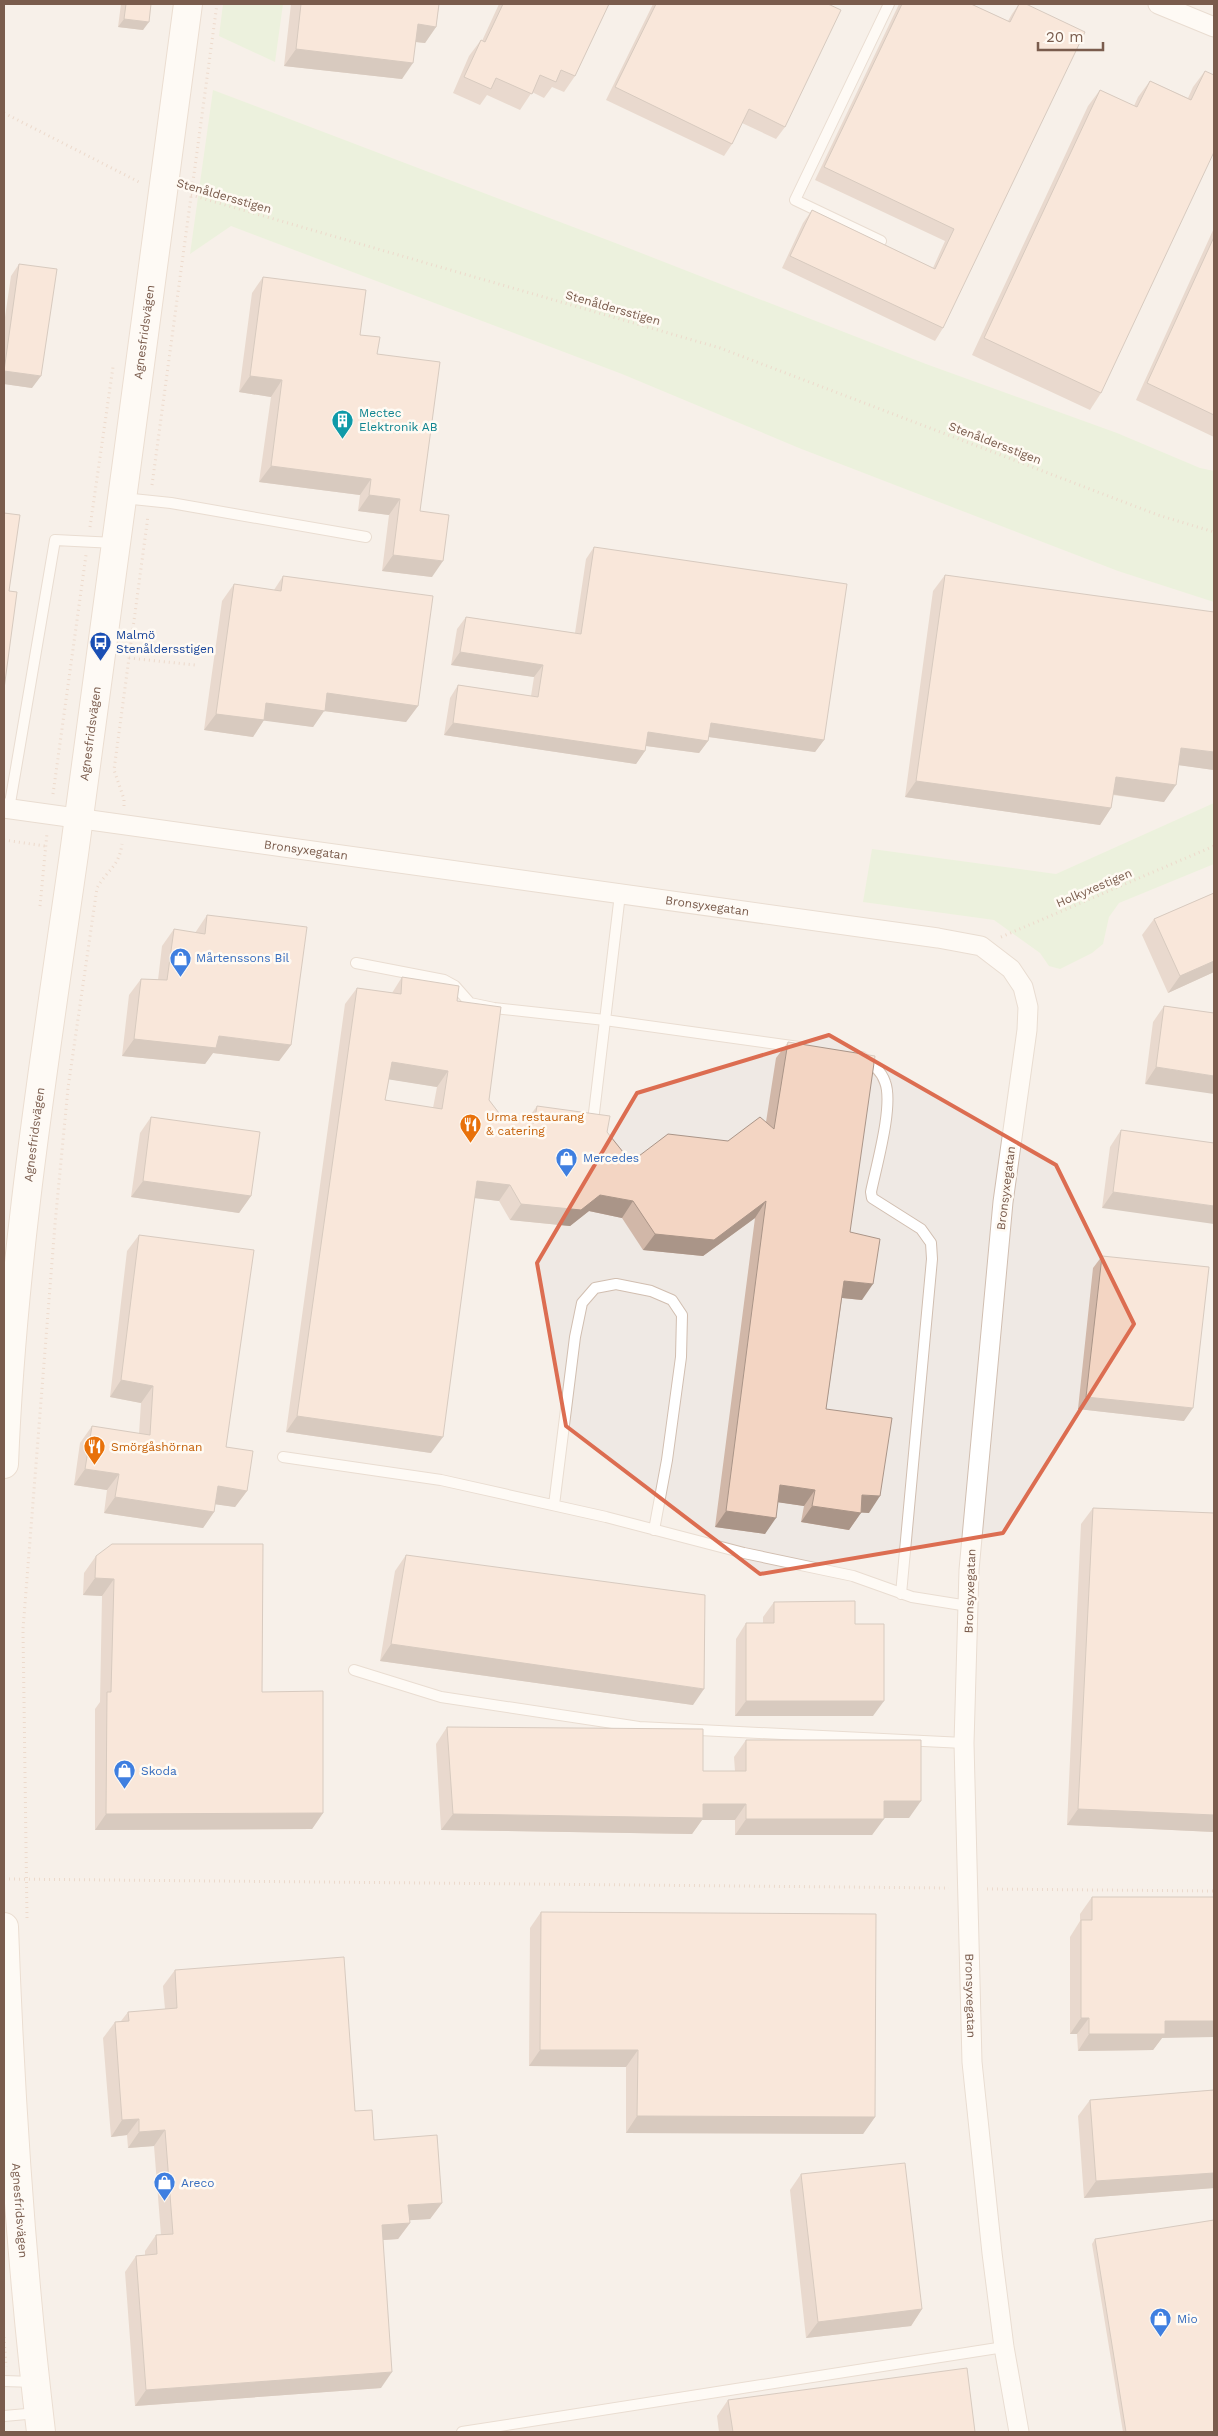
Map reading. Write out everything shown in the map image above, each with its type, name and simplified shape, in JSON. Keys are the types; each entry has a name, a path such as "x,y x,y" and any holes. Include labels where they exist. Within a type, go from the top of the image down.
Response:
{"main road":[{"name":"Agnesfridsvägen","path":"4,1464 8,1338 40,1084 122,498 146,187 188,4"},
{"name":"Agnesfridsvägen","path":"16,1927 10,2075 29,2329 40,2423"}],"street":[{"path":"1158,4 1214,27"},
{"name":"Bronsyxegatan","path":"6,809 888,930 981,946 1011,969 1023,987 1028,1007 1027,1030 1003,1202 969,1570 964,1743 972,2062 1004,2347 1019,2432"}],"lane":[{"path":"881,241 795,200 889,4"},
{"path":"122,498 150,500 366,537"},
{"path":"6,809 55,540 116,543"},
{"path":"594,1113 620,894"},
{"path":"356,963 444,980 455,986 470,1003 494,1008 605,1020 810,1049"},
{"path":"854,1056 862,1057 876,1066 886,1083 888,1105 871,1192 872,1198 876,1203 914,1224 931,1243 932,1259 901,1594"},
{"path":"554,1506 574,1337 582,1303 595,1288 616,1284 651,1291 672,1300 682,1315 681,1357 667,1460 654,1530"},
{"path":"282,1457 441,1480 744,1553 853,1576 901,1594 968,1606"},
{"path":"354,1670 441,1697 639,1727 964,1743"},
{"path":"462,2432 1004,2347"},
{"path":"4,2381 35,2382"},
{"path":"4,2416 40,2423"}],"path":[{"path":"16,1927 25,1879 23,1629 55,1224 68,1088 97,888 120,857 125,826 124,799 114,770 217,4"},
{"name":"Stenåldersstigen","path":"4,113 146,187 192,196 720,348 1158,514 1214,532"},
{"path":"140,172 146,187"},
{"path":"39,912 45,846 114,357"},
{"path":"128,658 195,665"},
{"path":"4,840 74,850"},
{"name":"Holkyxestigen","path":"981,946 1214,846"},
{"path":"4,1879 1214,1891"}],"highlighted area":[{"path":"829,1035 1056,1165 1134,1324 1003,1533 760,1574 566,1426 537,1263 637,1093"}],"shaded area":[{"path":"4,4 1214,4 1214,2432 4,2432"}],"green space":[{"path":"223,4 283,4 275,62 219,36"},
{"path":"213,90 618,244 926,364 1117,433 1200,468 1214,471 1214,602 1118,571 799,448 622,374 231,226 190,254"},
{"path":"1214,803 1214,864 1119,903 1109,917 1103,944 1092,953 1060,969 1049,966 1040,953 994,920 863,902 872,849 1056,874"}],"building":[{"path":"126,4 151,4 149,22 124,19"},
{"path":"301,4 439,4 436,27 418,24 413,63 296,49"},
{"path":"503,4 609,4 575,76 561,70 556,82 540,75 532,94 496,78 491,89 464,77 481,40 485,42"},
{"path":"656,4 828,4 841,10 785,127 749,109 732,144 615,87"},
{"path":"902,4 971,4 1010,22 1019,4 1026,4 1085,32 943,328 790,256 812,210 935,269 954,229 824,167"},
{"path":"1205,71 1214,75 1214,152 1101,393 984,338 1100,90 1137,107 1150,81 1191,100"},
{"path":"1214,237 1214,415 1147,383"},
{"path":"19,264 57,269 41,376 4,371"},
{"name":"Mectec Elektronik AB","path":"263,277 366,290 360,335 380,337 377,354 440,362 420,511 449,515 443,561 393,555 400,499 369,495 371,479 271,466 282,380 250,376"},
{"path":"4,513 20,515 9,591 17,592 4,689"},
{"path":"594,547 847,584 824,740 711,723 708,741 648,732 645,751 453,723 458,685 538,697 543,665 460,652 466,617 581,634"},
{"path":"945,575 1214,612 1214,752 1181,748 1176,785 1116,777 1111,808 916,781"},
{"path":"283,576 433,596 418,706 327,693 325,711 266,703 264,720 216,714 234,584 281,591"},
{"path":"1214,893 1214,961 1180,976 1154,919"},
{"path":"207,915 307,927 291,1045 219,1036 216,1048 134,1039 141,979 167,980 174,929 205,934"},
{"path":"402,977 459,986 457,1001 501,1007 489,1100 502,1117 534,1123 537,1106 610,1116 607,1132 631,1162 668,1134 728,1141 760,1117 774,1129 788,1042 875,1056 850,1232 880,1239 873,1284 844,1281 826,1409 892,1418 880,1496 862,1495 861,1513 812,1506 815,1490 780,1485 776,1518 726,1511 766,1201 714,1240 655,1234 633,1201 600,1195 581,1210 521,1204 510,1185 477,1181 443,1437 297,1416 357,988 401,994","holes":["392,1062 448,1071 442,1109 385,1100"]},
{"path":"1164,1006 1214,1013 1214,1076 1156,1067"},
{"path":"151,1117 260,1132 251,1196 143,1181"},
{"path":"1121,1130 1214,1143 1214,1206 1113,1192"},
{"path":"139,1235 254,1250 226,1447 253,1451 247,1491 218,1486 214,1512 115,1497 119,1474 85,1469 92,1426 150,1435 153,1386 121,1380"},
{"path":"1102,1256 1209,1267 1193,1408 1086,1397"},
{"path":"1093,1508 1214,1513 1214,1815 1078,1809"},
{"path":"112,1544 263,1544 262,1692 323,1691 323,1813 106,1814 107,1692 111,1692 114,1579 95,1578 96,1556"},
{"path":"406,1555 705,1595 704,1689 391,1644"},
{"path":"855,1601 855,1624 884,1624 884,1701 746,1701 746,1623 774,1623 774,1602"},
{"path":"447,1727 703,1729 703,1771 746,1771 746,1740 921,1740 921,1801 884,1801 884,1819 746,1819 746,1804 703,1804 703,1818 453,1814"},
{"path":"1092,1897 1214,1897 1214,2021 1165,2021 1165,2034 1089,2034 1089,2018 1081,2018 1081,1920 1092,1920"},
{"path":"541,1912 876,1914 875,2117 637,2116 638,2050 540,2050"},
{"path":"344,1957 355,2111 372,2110 374,2140 437,2135 442,2203 408,2205 410,2223 382,2225 392,2372 146,2390 136,2256 157,2254 156,2235 173,2234 165,2130 139,2132 139,2119 122,2120 115,2022 129,2021 128,2012 177,2008 175,1970"},
{"path":"1214,2090 1214,2173 1096,2181 1090,2100"},
{"path":"905,2163 922,2309 818,2322 801,2174"},
{"name":"Mio","path":"1214,2220 1214,2432 1126,2432 1095,2239"},
{"path":"967,2368 975,2432 733,2432 728,2400"}],"place":[{"name":"Mectec Elektronik AB","path":"343,439"},
{"name":"Malmö Stenåldersstigen","path":"100,661"},
{"name":"Mårtenssons Bil","path":"180,977"},
{"name":"Urma restaurang & catering","path":"470,1143"},
{"name":"Mercedes","path":"567,1177"},
{"name":"Smörgåshörnan","path":"95,1466"},
{"name":"Skoda","path":"125,1790"},
{"name":"Areco","path":"165,2202"},
{"name":"Mio","path":"1161,2338"}]}
